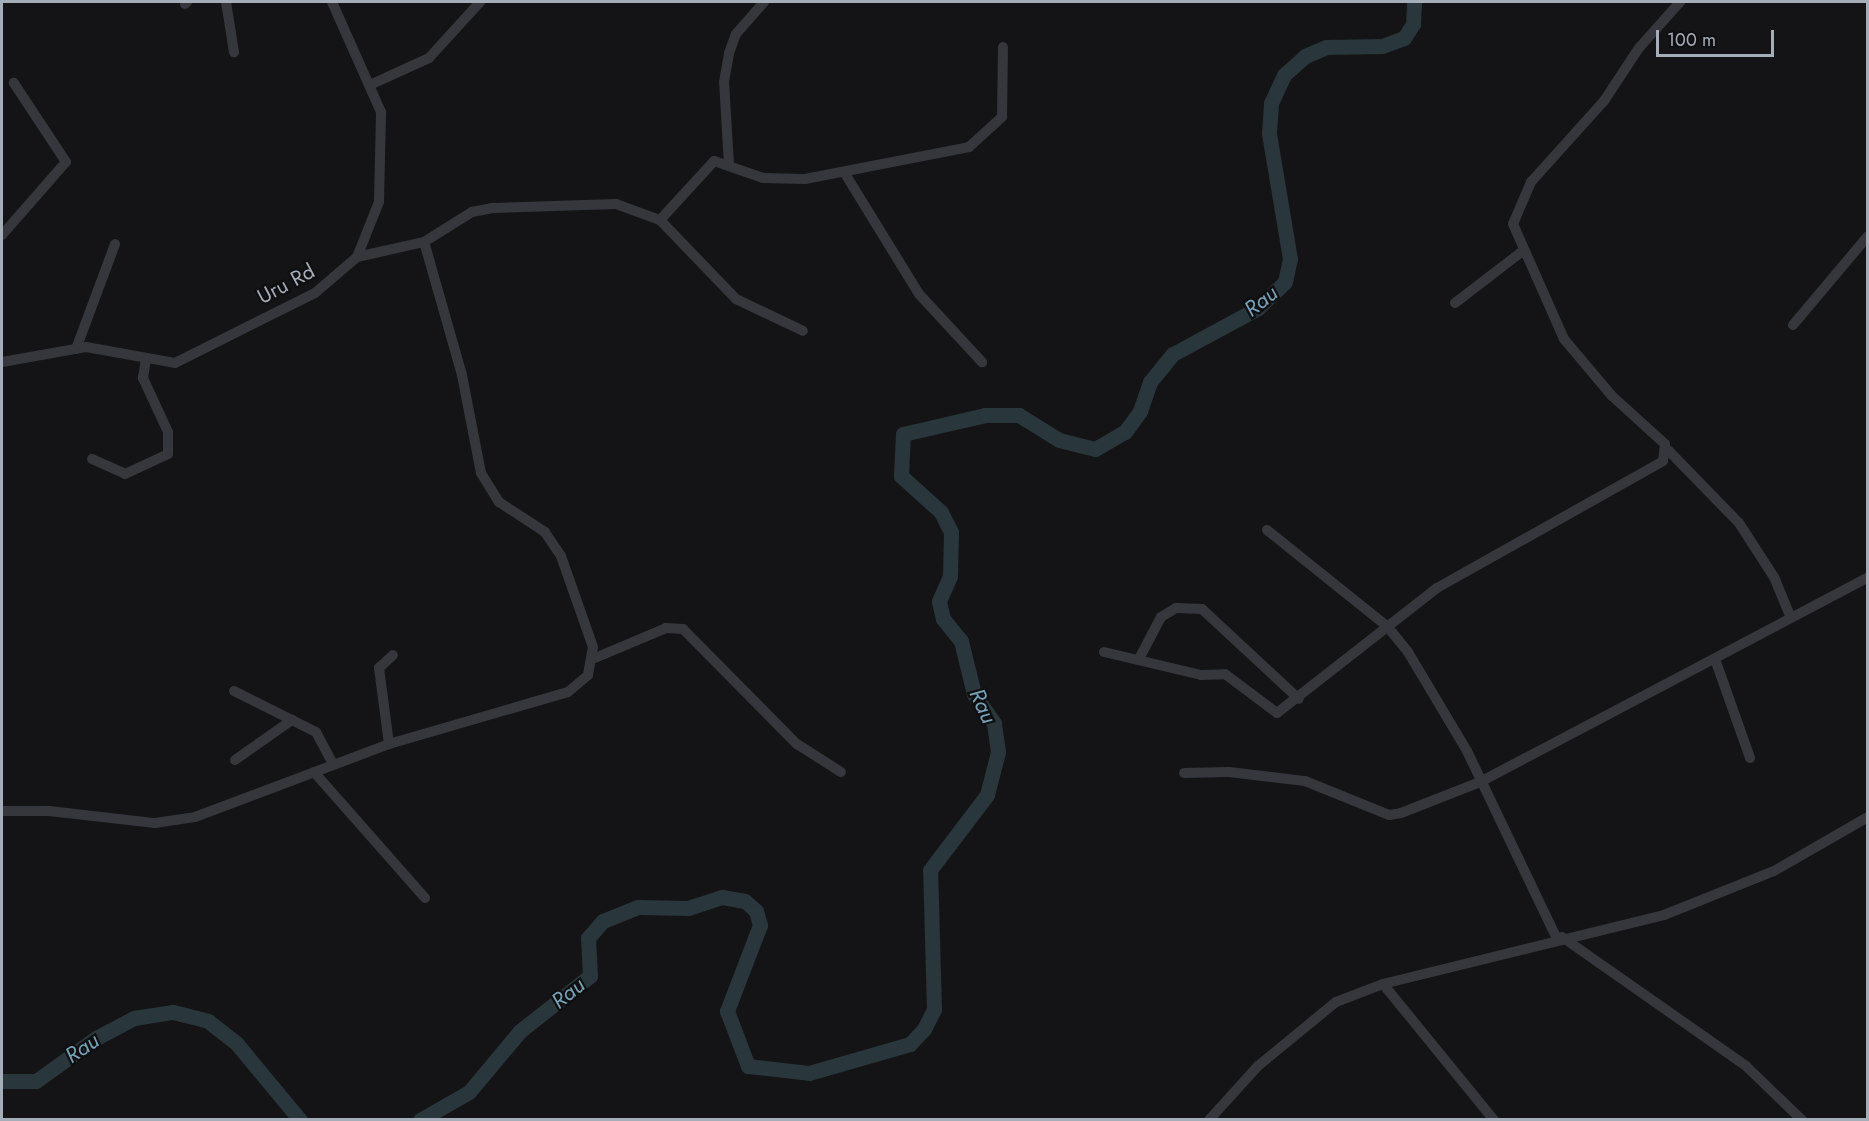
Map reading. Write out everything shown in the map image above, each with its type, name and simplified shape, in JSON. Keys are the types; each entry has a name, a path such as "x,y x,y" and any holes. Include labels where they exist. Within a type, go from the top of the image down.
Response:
{"street":[{"path":"226,2 234,52"},
{"name":"Uru Rd","path":"2,362 76,349 175,363 206,351 315,293 357,257 371,232 382,174 381,112 372,84 332,2"},
{"path":"372,84 429,58 480,2"},
{"path":"729,165 724,101 729,53 736,34 764,2"},
{"path":"1680,2 1639,48 1604,101 1531,183 1514,212 1524,250 1564,339 1739,523 1774,576 1791,618"},
{"path":"660,220 707,166 718,161 784,180 944,154 984,138 1002,117 1003,47"},
{"path":"2,235 66,162 14,83"},
{"path":"844,172 914,288 982,362"},
{"path":"357,257 424,242 472,212 493,208 616,204 660,220 736,299 803,331"},
{"path":"1793,325 1868,236"},
{"path":"2,811 177,821 225,809 333,764 389,744 568,692 588,675 595,658 554,543 499,502 481,473 462,375 424,242"},
{"path":"76,349 115,244"},
{"path":"1455,303 1524,250"},
{"path":"92,459 125,474 168,454 168,432 143,378 146,360"},
{"path":"1104,652 1140,657 1201,675 1225,674 1275,713 1299,699 1437,588 1663,461 1668,450"},
{"path":"1267,530 1387,626 1425,679 1560,938 1746,1066 1802,1119"},
{"path":"1184,773 1229,772 1305,781 1389,815 1480,782 1868,577"},
{"path":"1140,657 1161,617 1176,608 1202,609 1299,699"},
{"path":"595,658 666,628 683,629 797,744 841,772"},
{"path":"389,744 379,668 393,655"},
{"path":"1715,659 1750,758"},
{"path":"234,692 323,738 333,764"},
{"path":"235,760 292,720"},
{"path":"314,772 425,898"},
{"path":"1209,1119 1300,1028 1336,1002 1383,984 1560,938 1664,915 1755,880 1868,818"},
{"path":"1383,984 1494,1119"}],"waterway":[{"name":"Rau","path":"420,1120 469,1092 520,1031 590,976 588,938 603,921 638,907 688,908 722,897 745,901 756,911 760,925 727,1011 748,1066 809,1073 910,1044 924,1029 934,1009 930,870 987,795 998,752 994,723 974,694 961,641 943,619 939,601 950,576 951,532 941,512 901,476 903,434 985,415 1019,415 1059,440 1095,449 1125,432 1140,411 1150,382 1173,354 1258,308 1285,282 1290,259 1269,133 1271,103 1284,75 1305,56 1326,47 1382,46 1404,38 1413,24 1414,2"},
{"name":"Rau","path":"2,1081 36,1081 96,1038 134,1018 173,1012 208,1021 237,1044 300,1120"}]}
